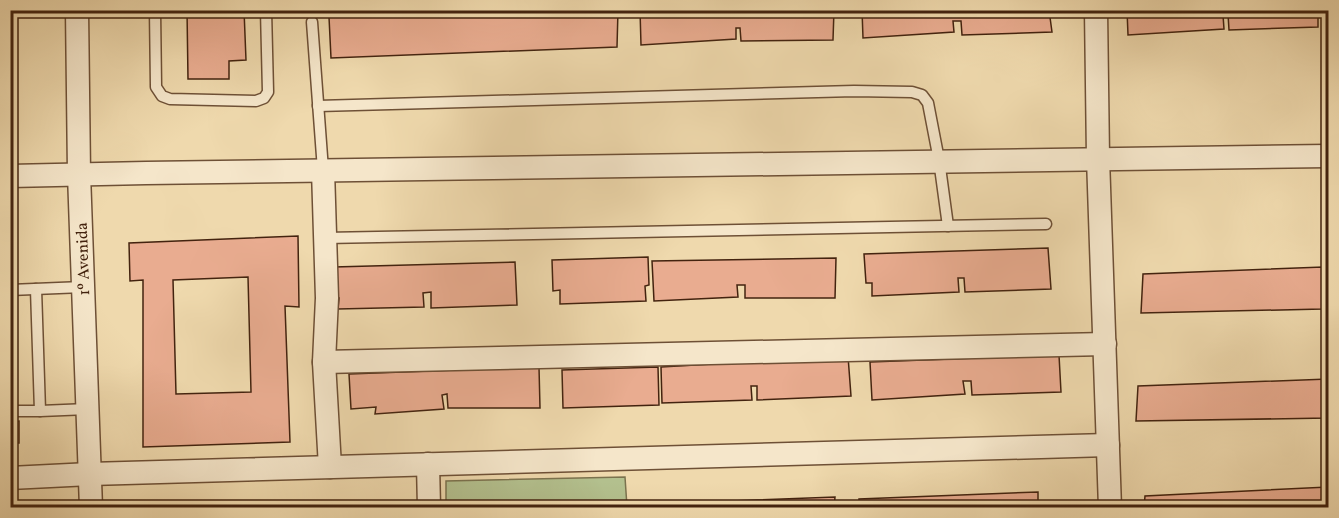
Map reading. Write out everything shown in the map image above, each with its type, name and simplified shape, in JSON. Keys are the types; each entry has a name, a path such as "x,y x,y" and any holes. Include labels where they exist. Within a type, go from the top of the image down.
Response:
{"street":[{"name":"1º Avenida","path":"77,10 78,174 91,507"},
{"path":"1096,10 1098,158 1110,507"},
{"path":"10,176 939,160 1329,156"},
{"path":"324,170 327,298 324,362 330,467"},
{"path":"324,362 1105,344"},
{"path":"10,478 1108,445"},
{"path":"428,464 429,507"}],"lane":[{"path":"148,10 154,11 156,87 162,96 170,99 256,101 264,98 268,92 266,10"},
{"path":"312,22 324,170"},
{"path":"318,106 843,91 912,92 922,96 928,103 948,226"},
{"path":"325,238 1046,224"},
{"path":"10,290 84,287"},
{"path":"36,289 40,411"},
{"path":"10,411 88,409"}],"green space":[{"path":"625,477 627,507 446,507 446,481"}],"building":[{"path":"187,10 244,10 246,60 229,61 229,79 188,79"},
{"path":"498,10 618,10 617,47 331,58 329,17"},
{"path":"640,10 834,10 833,40 741,41 740,28 736,28 736,39 641,45"},
{"path":"862,10 1049,10 1052,32 962,35 961,21 953,21 954,32 863,38"},
{"path":"1127,10 1318,10 1318,27 1229,30 1228,14 1223,15 1224,29 1128,35"},
{"path":"298,236 299,307 285,306 290,442 143,447 143,280 130,281 129,243","holes":["248,277 251,392 176,394 173,280"]},
{"path":"1048,248 1051,289 965,292 964,278 958,278 959,292 872,296 872,283 866,283 864,254"},
{"path":"648,257 649,285 645,286 646,301 560,304 560,290 553,291 552,260"},
{"path":"836,258 835,298 745,298 745,285 737,285 738,297 654,301 652,261"},
{"path":"515,262 517,305 431,308 431,292 423,293 424,307 338,309 339,298 331,298 334,267"},
{"path":"1323,267 1322,309 1141,313 1143,274"},
{"path":"10,344 12,344 12,396 10,396"},
{"path":"1059,355 1061,392 972,395 971,381 963,381 965,394 872,400 870,362"},
{"path":"848,356 851,396 757,400 757,386 751,386 752,400 662,403 661,367"},
{"path":"539,367 540,408 448,408 447,394 442,395 444,409 375,414 376,407 351,409 349,374"},
{"path":"658,367 659,405 563,408 562,370"},
{"path":"1328,379 1328,418 1136,421 1138,386"},
{"path":"19,421 19,443 10,443 10,422"},
{"path":"1328,487 1328,508 1144,508 1145,496"},
{"path":"1038,492 1038,508 859,508 859,499"},
{"path":"835,497 834,508 653,508 653,504"},
{"path":"388,502 388,508 259,508"}]}
